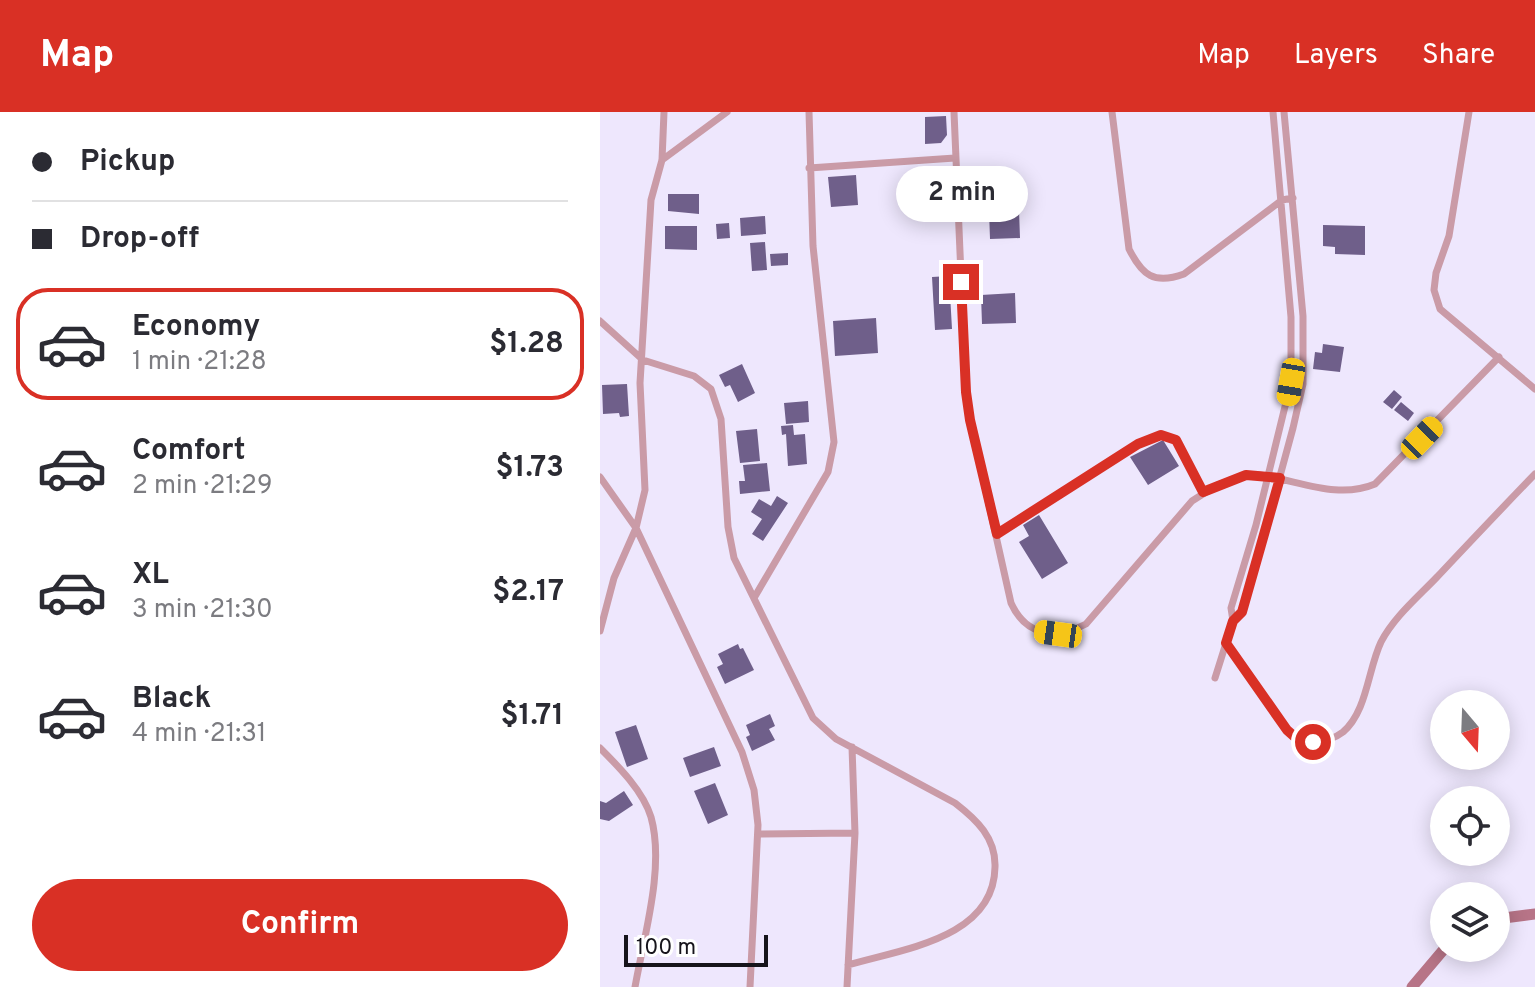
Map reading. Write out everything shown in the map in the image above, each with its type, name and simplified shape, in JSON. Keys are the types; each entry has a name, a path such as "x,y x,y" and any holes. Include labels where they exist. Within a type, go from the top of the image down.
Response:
{"street":[{"path":"600,631 614,578 636,528 645,490 640,383 651,200 662,160 664,112"},
{"path":"662,160 727,112"},
{"path":"754,598 828,472 834,442 818,310 809,168 809,112"},
{"path":"954,112 966,392 1011,603 1026,626 1058,634 1086,624 1175,519 1203,492 1246,475 1280,478 1338,492 1356,491 1375,484 1499,357"},
{"path":"1112,112 1129,249 1139,269 1148,274 1171,279 1184,274 1282,200 1293,198"},
{"path":"1215,678 1233,621 1231,608 1287,403 1293,349 1273,112"},
{"path":"1233,621 1242,612 1303,384 1303,316 1284,112"},
{"path":"1469,112 1449,236 1436,273 1434,290 1440,309 1535,389"},
{"path":"809,168 955,158"},
{"path":"600,321 643,360 694,376 711,389 721,419 730,544 740,573 805,706 824,730 955,803 971,815 992,843 995,866 990,894 983,907 964,925 938,938 848,965"},
{"path":"997,534 1138,444 1161,435 1176,440 1203,492"},
{"path":"1226,643 1287,730 1296,738 1313,742 1343,732 1356,717 1376,655 1394,621 1535,474"},
{"path":"600,477 636,528 742,752 754,790 758,834 750,987"},
{"path":"847,987 855,833 852,747"},
{"path":"600,748 639,792 650,816 655,841 655,871 635,987"},
{"path":"758,834 855,833"},
{"path":"1510,917 1535,914"},
{"path":"1419,985 1435,962"}],"building":[{"path":"946,116 947,135 941,143 925,144 925,117"},
{"path":"856,175 858,205 831,207 828,177"},
{"path":"1014,182 1015,208 980,209 979,183"},
{"path":"668,194 699,194 699,214 668,211"},
{"path":"1019,210 1020,238 990,239 989,211"},
{"path":"765,216 766,234 741,236 740,218"},
{"path":"729,223 730,238 717,239 716,224"},
{"path":"1323,225 1365,226 1365,255 1335,254 1335,247 1323,246"},
{"path":"665,226 697,226 697,250 665,249"},
{"path":"765,242 767,270 752,271 750,243"},
{"path":"788,253 788,265 771,266 770,254"},
{"path":"949,276 952,329 935,330 932,277"},
{"path":"1015,293 1016,323 982,324 981,295"},
{"path":"876,318 878,353 835,356 833,321"},
{"path":"1323,344 1344,347 1340,372 1313,369 1315,352 1322,353"},
{"path":"742,364 755,393 738,402 730,385 725,387 719,375"},
{"path":"627,384 629,416 603,414 602,385"},
{"path":"1394,390 1402,397 1392,409 1383,402"},
{"path":"808,401 809,422 786,424 784,403"},
{"path":"1401,402 1414,413 1408,421 1394,410"},
{"path":"793,425 794,435 805,434 807,464 788,466 786,434 782,435 781,426"},
{"path":"757,429 760,461 740,463 736,431"},
{"path":"1163,440 1179,466 1148,485 1130,457"},
{"path":"767,463 770,491 740,494 739,481 745,481 743,465"},
{"path":"777,496 788,503 763,541 752,534 762,519 751,512 759,499 771,506"},
{"path":"1039,515 1068,563 1042,579 1019,542 1029,536 1023,525"},
{"path":"738,644 754,670 725,684 717,667 723,664 718,654"},
{"path":"770,714 775,726 769,729 775,740 752,751 746,737 750,735 746,725"},
{"path":"636,725 648,759 627,767 615,732"},
{"path":"714,747 721,766 690,777 683,758"},
{"path":"715,783 728,815 708,824 694,791"},
{"path":"624,791 633,805 609,821 600,819 600,801 606,803"}],"route":[{"path":"961,282 970,420 997,534 1138,444 1161,435 1176,440 1203,492 1246,475 1280,478 1242,612 1233,621 1226,643 1287,730 1296,738 1313,742"}]}
